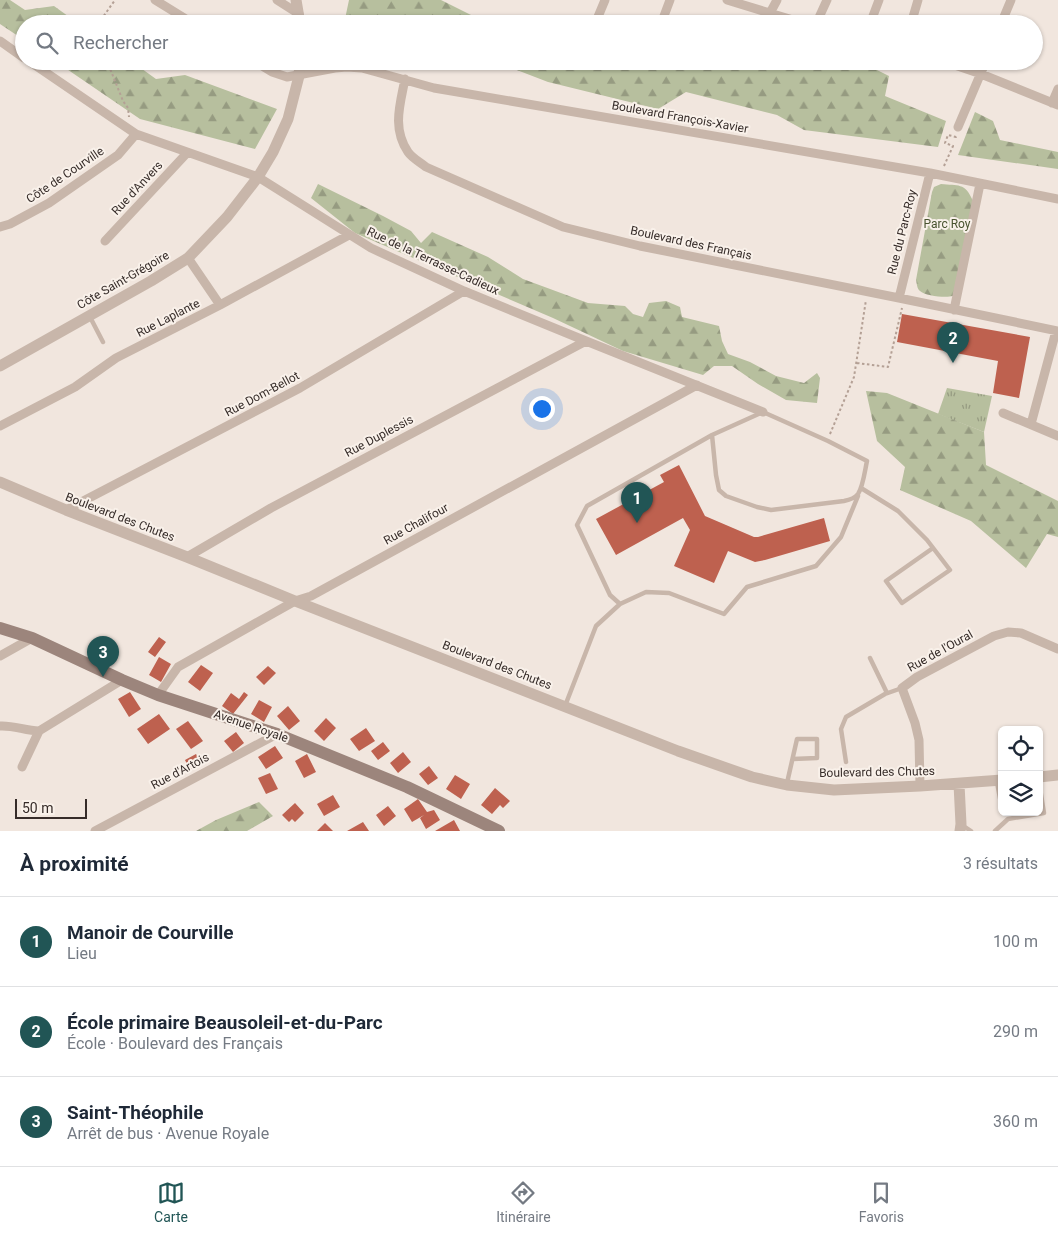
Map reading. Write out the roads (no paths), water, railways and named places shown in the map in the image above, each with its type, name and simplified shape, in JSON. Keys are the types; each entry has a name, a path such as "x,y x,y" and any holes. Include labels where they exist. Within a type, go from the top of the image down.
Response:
{"main road":[{"name":"Avenue Royale","path":"0,628 32,638 158,695 277,734 407,787 499,831"}],"street":[{"path":"156,0 180,15"},
{"path":"277,0 294,15"},
{"path":"296,0 298,15"},
{"path":"599,15 605,0"},
{"path":"664,15 670,0"},
{"path":"727,0 747,3 777,15"},
{"path":"770,13 777,0"},
{"path":"820,15 827,0"},
{"path":"873,15 879,0"},
{"path":"913,15 918,0"},
{"path":"1005,15 1011,0"},
{"path":"0,41 15,52"},
{"name":"Rue de la Terrasse-Cadieux","path":"42,70 136,134 258,177 371,248 464,291 762,412"},
{"name":"Boulevard François-Xavier","path":"269,70 286,77 331,70"},
{"name":"Côte Saint-Grégoire","path":"0,366 152,282 188,258 227,217 258,177 273,152 288,119 299,70"},
{"name":"Boulevard François-Xavier","path":"370,70 434,88 930,173 1058,199"},
{"path":"969,70 1055,104 1058,88"},
{"path":"958,127 983,70"},
{"name":"Boulevard des Français","path":"405,79 398,114 400,136 409,153 426,167 563,227 640,246 1057,331"},
{"name":"Côte de Courville","path":"0,227 10,224 49,203 118,155 136,134"},
{"name":"Rue d'Anvers","path":"105,241 187,153"},
{"name":"Rue du Parc-Roy","path":"901,299 930,173"},
{"path":"954,310 980,184"},
{"name":"Rue Laplante","path":"0,426 75,387 116,358 220,305 349,234"},
{"path":"188,258 220,305"},
{"name":"Rue Dom-Bellot","path":"66,510 300,388 464,291"},
{"path":"1031,424 1057,331"},
{"name":"Rue Duplessis","path":"187,557 271,508 586,341"},
{"name":"Rue Chalifour","path":"158,695 178,668 295,601 311,596 697,386"},
{"path":"1003,413 1058,436"},
{"name":"Boulevard des Chutes","path":"0,482 295,601 678,751 752,778 786,785 834,790 959,784 998,780"},
{"name":"Rue de l'Oural","path":"920,786 919,740 902,688 917,677 994,636 1008,632 1021,633 1058,649"},
{"path":"0,656 32,638"},
{"path":"0,726 39,731 122,680"},
{"path":"22,767 39,731"},
{"name":"Rue d'Artois","path":"95,831 277,734"},
{"path":"1043,777 1058,775"},
{"path":"959,784 961,828"}],"lane":[{"path":"89,316 104,342"},
{"path":"564,706 596,626 620,604 646,592 668,593 724,614 747,587 816,566 841,537 861,488 868,461 762,412 712,435 587,506 577,525 610,595 620,604"},
{"path":"712,435 719,490 726,496 757,508 770,510 844,501 858,494"},
{"path":"861,488 898,511 927,540 950,570 902,603 886,581 933,548"},
{"path":"870,658 887,693"},
{"path":"846,762 841,730 846,717 887,693 902,688"},
{"path":"786,785 797,739 817,739 817,758 793,759"},
{"path":"995,831 1008,819 1026,816"},
{"path":"961,828 972,831"}],"place":[{"name":"École primaire Beausoleil-et-du-Parc","path":"953,363"},
{"name":"Manoir de Courville","path":"637,523"},
{"name":"Saint-Théophile","path":"103,677"}],"park label":[{"name":"Parc Roy","path":"947,224"}]}
